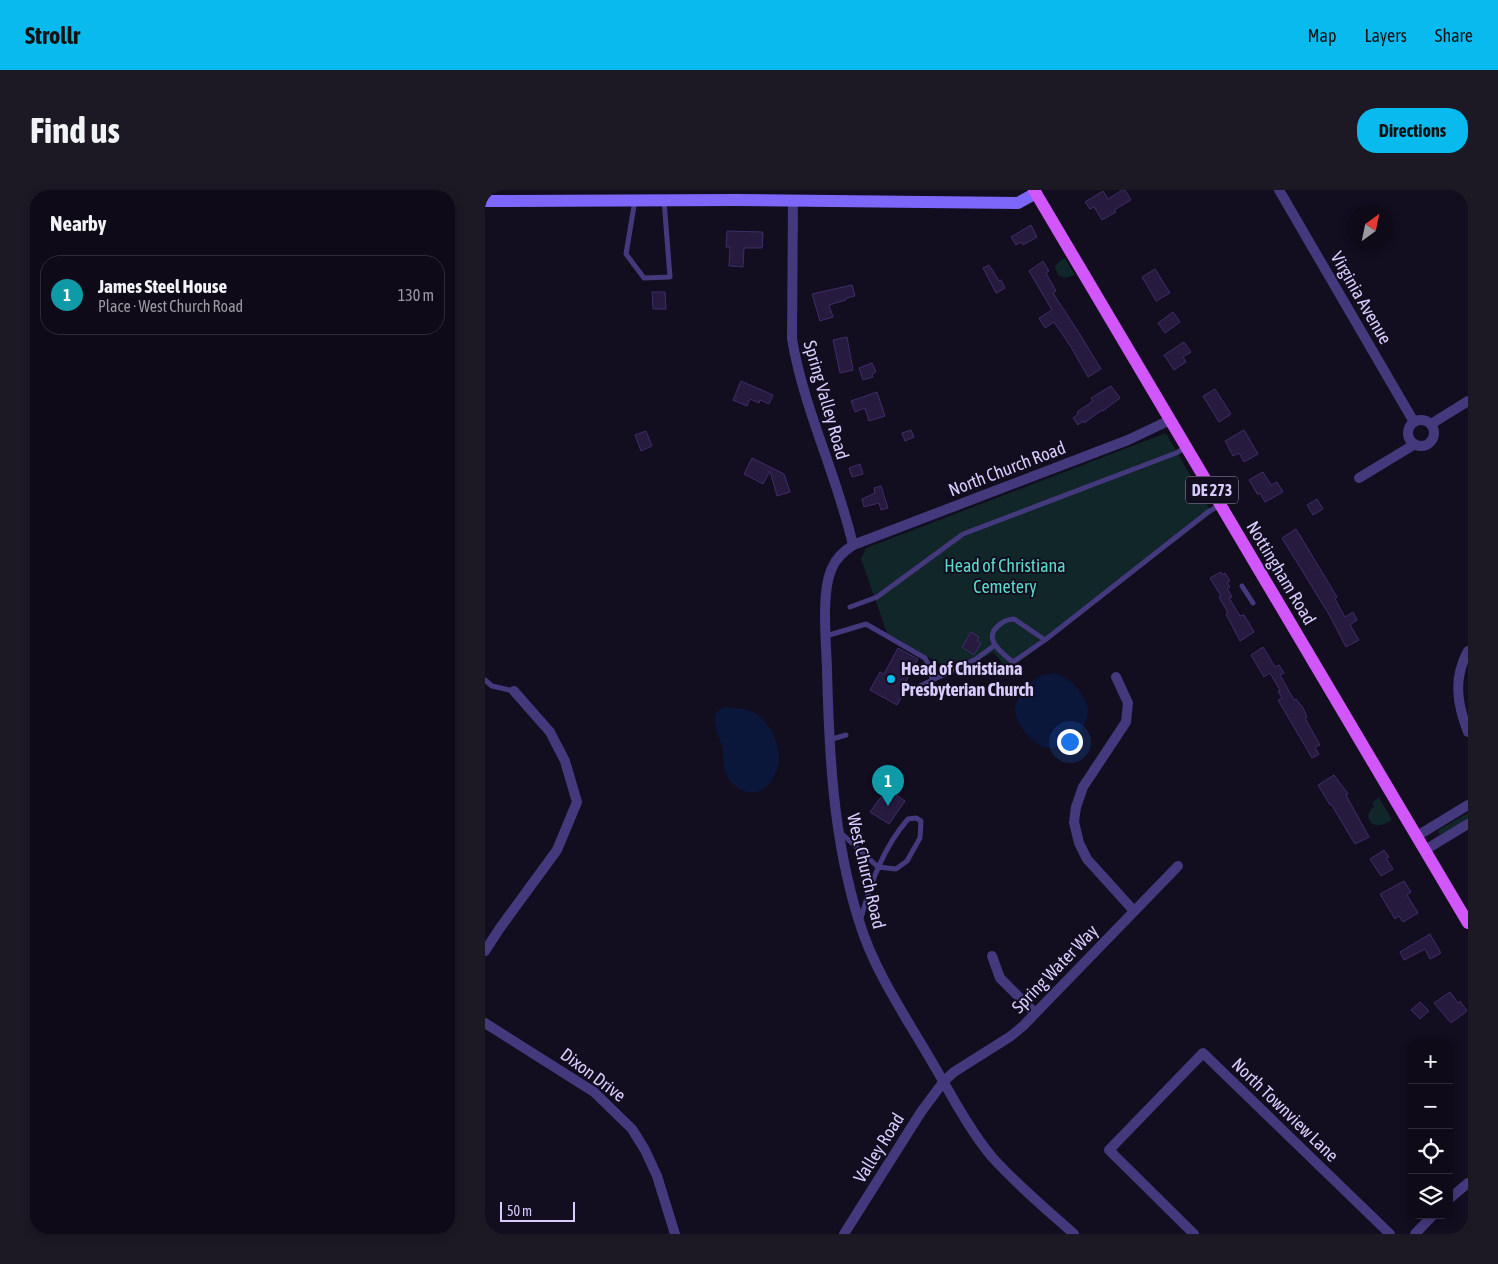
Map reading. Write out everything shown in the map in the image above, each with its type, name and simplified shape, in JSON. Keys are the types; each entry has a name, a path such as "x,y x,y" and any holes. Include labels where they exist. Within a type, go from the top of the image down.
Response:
{"main road":[{"name":"Nottingham Road","path":"1035,191 1468,923"}],"street":[{"name":"Virginia Avenue","path":"1279,190 1414,422 1409,429 1409,434 1412,442 1415,444"},
{"path":"485,201 859,200 1018,203 1035,191"},
{"name":"Spring Valley Road","path":"793,200 791,324 793,348 812,420 848,524 853,545"},
{"path":"1431,424 1468,401"},
{"name":"North Church Road","path":"853,545 1120,443 1170,420"},
{"path":"1359,478 1415,444 1424,445 1431,441 1434,433 1431,424 1421,420 1414,422"},
{"name":"West Church Road","path":"853,545 840,555 830,573 827,588 826,636 829,740 838,830 859,923 884,979 971,1128 989,1152 1024,1189 1074,1234"},
{"path":"1468,651 1460,669 1457,690 1460,708 1468,732"},
{"path":"1116,677 1128,703 1126,722 1083,788 1076,807 1074,822 1079,843 1087,859 1134,911"},
{"path":"485,951 557,850 577,802 565,761 550,732 514,691"},
{"path":"1417,836 1468,805"},
{"path":"1425,850 1468,824"},
{"name":"Spring Water Way","path":"943,1081 1011,1036 1178,866"},
{"path":"992,956 1000,978 1035,1013"},
{"name":"Dixon Drive","path":"485,1023 594,1092 632,1129 645,1150 657,1176 675,1234"},
{"name":"North Townview Lane","path":"1194,1234 1109,1150 1203,1053 1390,1234"},
{"name":"Valley Road","path":"844,1234 921,1112 943,1081"},
{"path":"1453,1196 1468,1183"},
{"path":"1415,1234 1429,1219"}],"lane":[{"path":"635,200 626,254 644,278 671,278 664,200"},
{"path":"850,607 877,597 963,534 1115,477 1176,453 1186,447"},
{"path":"1045,640 1014,619 1009,619 997,626 991,637 995,645 1013,662 1045,640 1208,512 1220,505"},
{"path":"1242,586 1253,603"},
{"path":"826,636 866,624 925,658 931,669 932,680"},
{"path":"916,688 976,659 995,645"},
{"path":"485,680 492,686 514,691"},
{"path":"829,740 846,735"},
{"path":"838,830 877,867 896,869 907,861 921,838 921,821 916,818 908,819 897,832 877,867 859,923"}],"green space":[{"path":"1065,258 1075,275 1065,278 1058,275 1055,267 1058,262"},
{"name":"Head of Christiana Cemetery","path":"1166,433 1212,513 1009,670 993,652 956,673 887,633 861,559 866,548"},
{"path":"1379,797 1392,820 1379,825 1371,823 1368,816 1374,807 1372,803"},
{"path":"1468,813 1468,819 1439,834 1440,829"}],"water":[{"path":"1056,673 1064,677 1079,690 1087,706 1087,715 1085,724 1078,733 1062,744 1051,748 1039,744 1028,736 1019,724 1015,707 1025,688 1033,681 1046,674"},
{"path":"726,707 753,712 761,718 774,735 779,756 778,767 768,785 762,790 756,792 744,791 733,784 725,772 722,746 715,720 718,711"}],"building":[{"path":"1125,190 1131,200 1102,220 1094,207 1090,209 1085,202 1103,191 1108,199"},
{"path":"1031,225 1037,237 1023,245 1021,242 1016,245 1011,237"},
{"path":"727,231 763,232 762,248 744,248 743,267 729,266 730,247 726,247"},
{"path":"1043,261 1049,271 1046,273 1056,291 1053,293 1101,369 1088,377 1054,322 1045,328 1039,318 1052,310 1029,271"},
{"path":"989,265 1005,288 996,293 983,268"},
{"path":"1155,269 1170,293 1156,301 1142,277"},
{"path":"852,285 855,296 829,305 833,317 820,321 812,294"},
{"path":"652,292 665,292 666,309 653,309"},
{"path":"1173,312 1180,322 1165,333 1158,323"},
{"path":"847,337 853,370 840,373 833,340"},
{"path":"1184,342 1191,352 1183,357 1186,362 1174,370 1164,355"},
{"path":"872,363 876,372 872,374 873,377 863,380 859,368"},
{"path":"741,381 773,395 769,404 760,400 759,403 750,399 747,406 733,400"},
{"path":"1111,386 1120,398 1103,411 1078,425 1073,418 1078,414 1077,412 1093,401 1091,398"},
{"path":"1215,389 1231,414 1219,422 1203,396"},
{"path":"877,392 885,416 869,421 865,408 855,412 851,401"},
{"path":"911,430 914,437 905,441 902,433"},
{"path":"1244,430 1258,454 1244,462 1239,453 1233,456 1225,441"},
{"path":"646,431 652,446 641,451 635,435"},
{"path":"752,458 784,474 790,492 777,496 770,471 763,484 744,474"},
{"path":"860,464 863,474 852,477 849,468"},
{"path":"1263,472 1271,485 1277,482 1283,492 1265,502 1260,493 1258,495 1249,480"},
{"path":"881,486 888,508 881,510 879,503 864,507 862,499 875,493 874,488"},
{"path":"1317,499 1323,509 1313,515 1307,505"},
{"path":"1296,529 1337,597 1335,599 1345,617 1353,612 1357,620 1350,625 1359,640 1346,647 1330,616 1282,538"},
{"path":"1221,572 1222,575 1225,573 1230,581 1227,582 1230,587 1227,588 1232,597 1229,598 1240,616 1244,615 1254,632 1240,641 1226,614 1228,613 1219,597 1221,596 1210,578"},
{"path":"971,632 979,637 977,641 981,643 974,655 962,647"},
{"path":"1263,647 1275,667 1279,665 1284,673 1280,675 1294,700 1296,699 1303,708 1307,717 1305,718 1320,745 1315,747 1319,754 1312,758 1278,700 1282,698 1278,691 1280,690 1270,673 1264,677 1251,655"},
{"name":"Head of Christiana Presbyterian Church","path":"898,648 918,659 904,685 907,687 897,705 870,690 880,672 884,674"},
{"path":"1334,775 1348,794 1346,795 1369,837 1355,844 1318,785"},
{"path":"892,792 905,801 889,824 870,812 881,797 886,801"},
{"path":"1384,850 1389,857 1386,858 1393,869 1381,876 1370,859"},
{"path":"1404,881 1411,892 1407,895 1418,913 1403,922 1399,916 1395,919 1380,894"},
{"path":"1430,934 1441,953 1430,959 1425,949 1404,960 1400,952"},
{"path":"1450,992 1467,1011 1451,1023 1434,1003"},
{"path":"1420,1002 1429,1011 1420,1019 1411,1010"}],"place":[{"name":"Head of Christiana Presbyterian Church","path":"891,679"},
{"name":"James Steel House","path":"888,806"}]}
